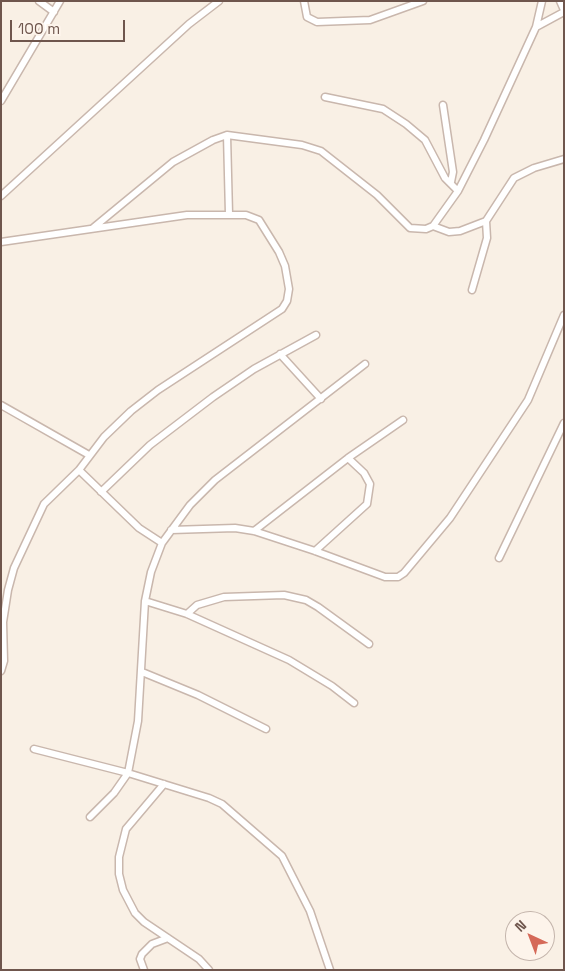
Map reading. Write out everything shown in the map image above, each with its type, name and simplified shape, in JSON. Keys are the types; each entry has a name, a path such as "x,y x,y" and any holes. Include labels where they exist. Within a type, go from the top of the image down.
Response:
{"street":[{"path":"39,1 54,12"},
{"path":"1,101 60,1"},
{"path":"1,196 189,24 219,1"},
{"path":"304,1 307,17 316,22 370,20 424,1"},
{"path":"93,229 173,162 213,140 227,136 302,145 321,151 377,195 410,228 426,229 433,226 458,191 488,133 536,27 542,1"},
{"path":"536,27 564,11 560,1"},
{"path":"325,97 383,109 401,120 425,140 445,178 452,182 458,191"},
{"path":"443,105 453,172 452,182"},
{"path":"227,136 229,214"},
{"path":"433,226 449,232 460,232 486,221 514,178 534,168 564,159"},
{"path":"1,242 187,215 246,215 259,220 265,229 285,266 289,289 287,301 282,309 152,395 110,430 79,470 44,504 14,568 4,609 4,661 1,670"},
{"path":"472,290 487,238 486,221"},
{"path":"171,530 212,528 254,531 315,550 385,577 398,577 404,573 450,518 528,400 564,315"},
{"path":"101,492 124,468 213,397 280,354 316,335"},
{"path":"280,354 321,399"},
{"path":"90,818 114,793 128,773 138,721 145,601 151,572 162,544 190,505 215,480 365,364"},
{"path":"1,405 89,455"},
{"path":"254,531 348,458 403,420"},
{"path":"499,558 564,423"},
{"path":"315,550 367,504 370,484 364,473 348,458"},
{"path":"79,470 139,528 162,544"},
{"path":"187,614 203,603 224,597 284,595 306,600 369,644"},
{"path":"145,601 187,614 290,660 332,686 354,703"},
{"path":"142,672 198,695 266,729"},
{"path":"34,749 128,773 216,800 282,856 304,899 330,970"},
{"path":"164,784 126,829 119,857 119,874 123,890 135,914 199,959 209,970"},
{"path":"144,970 140,960 142,954 152,944 168,938"}]}
